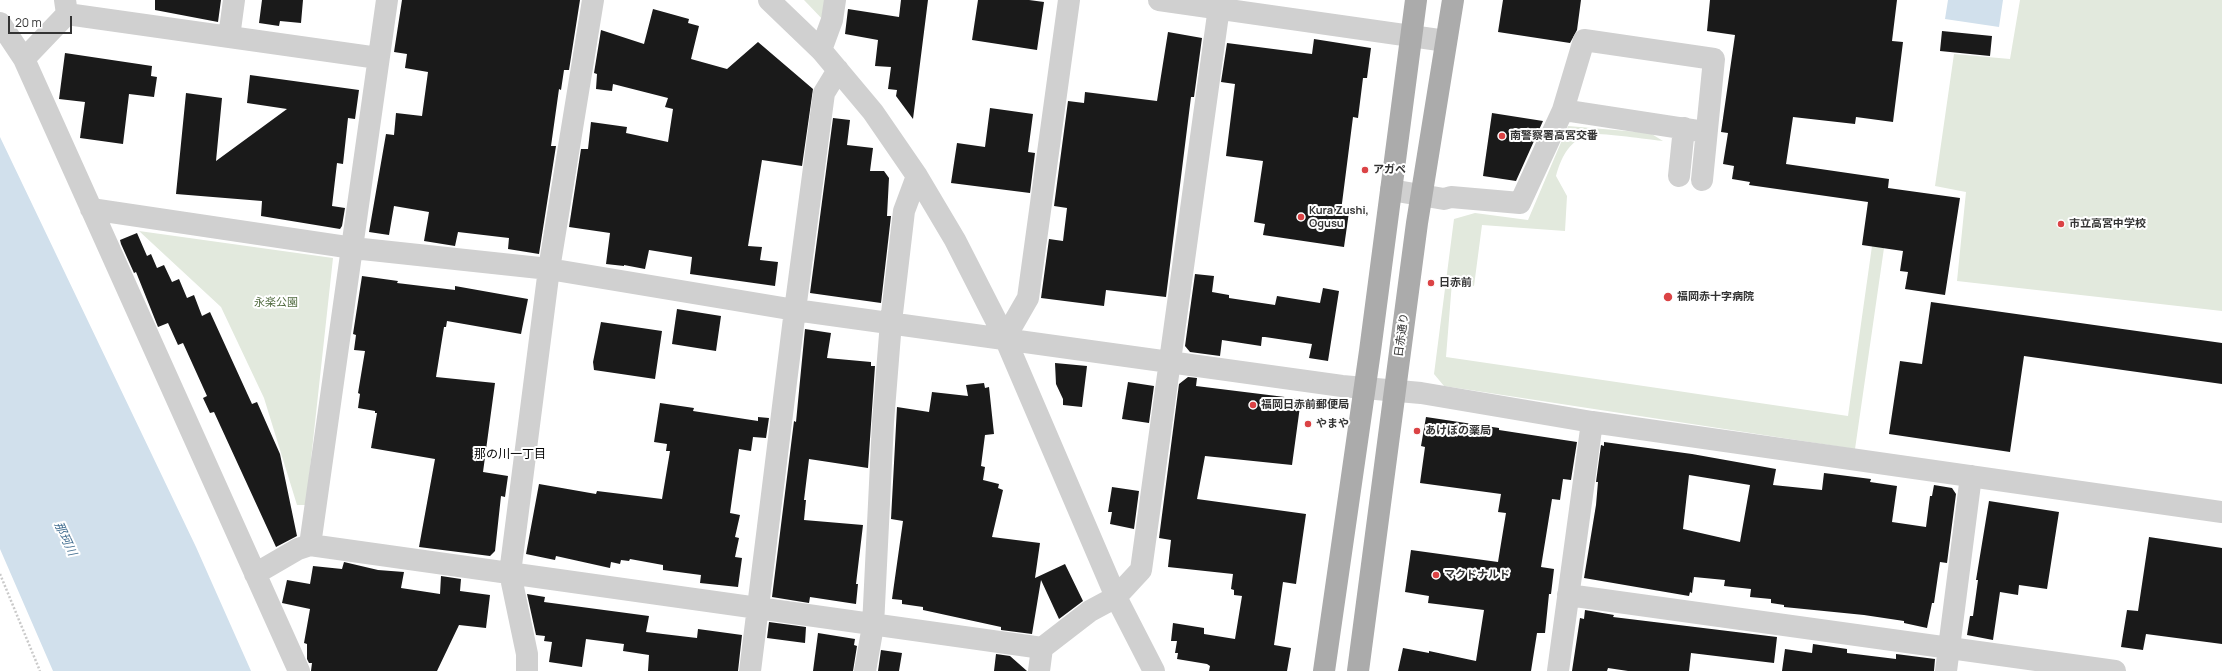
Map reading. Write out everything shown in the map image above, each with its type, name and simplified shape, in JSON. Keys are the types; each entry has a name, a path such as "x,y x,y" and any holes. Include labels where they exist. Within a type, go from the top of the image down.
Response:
{"main road":[{"path":"1324,671 1416,0"},
{"name":"日赤通り","path":"1358,671 1394,390 1422,194 1453,0"}],"street":[{"path":"229,37 234,0"},
{"path":"310,546 387,0"},
{"path":"527,671 527,654 510,573 549,269 593,0"},
{"path":"769,0 821,50 873,112 917,176 955,240 1005,338 1116,597 1154,671"},
{"path":"821,50 832,20 835,0"},
{"path":"1005,338 1028,298 1069,0"},
{"path":"1159,0 1220,4 1411,37 1446,41"},
{"path":"1039,671 1042,648 1090,611 1116,597 1141,570 1220,4"},
{"path":"24,59 66,7 229,37 378,58"},
{"path":"0,24 24,59 299,671"},
{"path":"1391,190 1422,194 1444,199 1451,197 1520,203 1563,110 1584,40 1714,59 1702,180"},
{"path":"750,671 795,310 824,93 838,70"},
{"path":"1563,110 1706,132"},
{"path":"1678,176 1684,128"},
{"path":"865,671 873,626 883,422 891,322 904,211 917,176"},
{"path":"91,209 353,248 549,269 795,310 1363,388 1394,390 1592,422 2222,512"},
{"path":"1558,671 1592,422"},
{"path":"1946,671 1971,476"},
{"path":"255,574 298,549 310,546 758,608 873,626 1042,648"},
{"path":"1568,595 2115,671"}],"path":[{"path":"0,574 40,671"}],"green space":[{"path":"804,0 829,0 826,23"},
{"path":"2020,0 2222,0 2222,311 1957,281 1966,192 1935,186 1954,54 2010,59"},
{"path":"1568,126 1650,133 1663,141 1591,134 1586,135 1574,142 1563,157 1556,176 1567,196 1565,231 1482,225 1474,286 1452,282 1446,357 1848,416 1872,246 1884,248 1855,449 1444,386 1434,374 1454,219 1475,213 1528,220"},
{"name":"永楽公園","path":"139,231 333,258 306,505 297,505 264,398 221,307"}],"water":[{"path":"1948,0 2003,0 1999,27 1945,19"},
{"name":"那珂川","path":"0,137 196,547 251,671 53,671 0,549"}],"building":[{"path":"155,0 221,0 218,22 155,10"},
{"path":"262,0 303,0 301,23 280,21 279,26 259,23"},
{"path":"402,0 580,0 569,70 564,70 561,90 559,89 551,146 556,146 539,254 508,249 509,238 458,232 455,246 424,241 429,212 394,206 389,235 369,232 386,134 394,135 396,113 422,116 428,72 405,68 407,54 394,52"},
{"path":"901,0 928,0 913,119 896,96 897,90 888,89 891,67 875,66 878,40 845,34 848,9 899,17"},
{"path":"978,0 1029,0 1044,2 1037,50 972,40"},
{"path":"1503,0 1581,0 1577,30 1570,43 1498,32"},
{"path":"1710,0 1897,0 1892,41 1903,42 1893,122 1856,117 1855,124 1793,117 1786,164 1889,179 1888,188 1960,198 1945,295 1905,289 1908,272 1900,271 1903,251 1862,245 1868,202 1749,185 1750,182 1732,179 1734,166 1723,164 1728,133 1721,132 1735,35 1707,31"},
{"path":"653,9 689,19 688,23 699,26 691,59 727,69 758,42 813,89 802,166 762,160 748,246 762,247 760,260 778,262 775,286 690,274 692,257 649,250 645,269 624,265 606,264 610,233 569,227 581,149 588,149 591,122 627,127 626,133 668,142 673,109 665,107 668,98 613,84 612,91 596,89 597,74 594,73 601,30 644,44"},
{"path":"1942,31 1992,36 1990,56 1940,51"},
{"path":"1168,32 1202,38 1194,97 1191,97 1166,297 1106,290 1104,306 1041,298 1049,239 1063,241 1067,208 1054,206 1068,101 1084,103 1085,92 1157,101"},
{"path":"1314,39 1371,48 1367,78 1363,78 1358,118 1353,117 1341,211 1349,212 1344,247 1263,235 1265,224 1254,222 1263,161 1226,156 1235,84 1221,82 1227,43 1312,54"},
{"path":"65,53 152,66 151,76 157,77 154,97 129,94 123,144 80,138 85,102 59,99"},
{"path":"250,75 359,90 355,119 348,118 343,164 337,163 332,206 345,208 342,226 340,229 261,216 262,201 176,194 186,93 222,98 216,161 287,109 247,103"},
{"path":"990,108 1033,114 1028,152 1035,153 1030,193 951,183 957,143 985,147"},
{"path":"1492,113 1543,121 1516,181 1483,176"},
{"path":"833,118 850,120 847,145 873,148 870,171 884,171 889,178 887,216 891,216 881,303 810,293"},
{"path":"137,233 147,256 151,254 157,268 164,265 172,282 179,279 187,298 194,295 202,316 210,312 252,404 257,402 280,454 297,536 276,547 214,412 210,413 203,398 207,396 183,343 178,345 168,323 158,327 136,272 134,273 121,244 120,240"},
{"path":"1195,274 1214,276 1212,292 1229,295 1229,298 1275,305 1277,296 1320,303 1323,288 1339,291 1328,361 1309,358 1312,344 1265,337 1262,337 1261,346 1222,340 1220,356 1190,352 1185,346"},
{"path":"362,276 398,281 397,283 455,290 455,286 528,299 521,334 447,321 446,327 444,327 436,377 495,383 483,472 508,476 505,497 501,496 495,551 490,556 419,547 435,459 371,448 377,413 375,413 375,411 358,408 360,394 358,393 365,351 354,350 356,335 353,334"},
{"path":"1931,302 2222,343 2222,384 2024,356 2010,452 1889,434 1900,361 1922,364"},
{"path":"677,309 721,316 716,351 672,344"},
{"path":"601,322 662,331 655,379 594,370 593,362"},
{"path":"805,329 831,333 827,358 871,362 871,366 875,366 868,468 809,459 804,500 806,500 804,520 863,525 856,584 858,584 856,604 810,597 809,603 772,597 794,421 796,422"},
{"path":"1055,363 1087,366 1082,407 1063,405 1063,399 1056,384"},
{"path":"1188,377 1197,378 1196,386 1301,399 1292,465 1205,456 1197,499 1306,514 1296,584 1283,582 1274,645 1291,648 1287,671 1209,671 1210,666 1207,664 1177,659 1178,653 1175,653 1177,641 1171,641 1173,623 1204,628 1204,634 1235,639 1242,596 1234,595 1234,590 1231,589 1233,574 1168,567 1171,540 1159,538 1179,384"},
{"path":"1128,382 1154,386 1149,423 1122,419"},
{"path":"984,383 985,388 989,387 994,434 985,435 981,466 985,467 983,480 999,484 998,488 1003,490 992,537 1040,543 1035,578 1065,564 1083,601 1059,619 1041,580 1032,634 1001,630 1001,627 923,610 923,607 902,604 902,600 892,599 903,521 891,519 897,407 929,412 932,392 968,396 966,385"},
{"path":"660,403 694,408 693,411 758,421 758,417 769,418 766,438 753,437 751,451 739,449 730,513 740,515 735,537 739,538 735,557 742,558 738,587 700,583 701,575 663,570 663,565 630,559 629,561 621,560 620,564 611,562 610,568 556,556 555,560 526,554 539,484 596,494 597,491 662,499 670,451 666,451 667,444 654,442"},
{"path":"1426,417 1577,442 1571,480 1563,479 1560,500 1552,499 1541,567 1554,569 1551,594 1549,594 1545,633 1537,633 1531,671 1398,671 1403,648 1429,653 1429,651 1476,661 1484,610 1428,603 1429,596 1405,592 1411,550 1498,562 1506,513 1498,512 1501,494 1420,483 1425,447 1421,446"},
{"path":"1604,442 1692,454 1776,469 1773,485 1822,490 1824,473 1871,479 1870,482 1897,486 1892,522 1926,527 1930,496 1932,496 1934,485 1952,488 1956,494 1947,563 1940,562 1934,603 1932,603 1927,628 1904,623 1904,621 1864,615 1784,607 1784,605 1771,603 1771,599 1750,597 1751,589 1724,586 1725,580 1694,577 1692,593 1690,592 1689,596 1584,578 1596,505 1598,482 1596,482 1601,445 1604,446","holes":["1689,475 1750,485 1740,542 1683,529"]},
{"path":"1112,487 1139,491 1134,529 1110,524 1112,512 1108,512"},
{"path":"1989,501 2059,512 2047,589 2019,585 2018,595 2000,592 1993,640 1967,635 1970,616 1973,616 1978,580 1976,580"},
{"path":"2149,537 2222,548 2222,644 2146,634 2143,650 2121,647 2127,610 2138,611"},
{"path":"344,562 378,570 404,572 401,588 440,594 441,576 461,579 460,591 490,595 486,628 459,625 437,671 311,671 312,663 309,663 307,659 307,644 304,643 310,609 282,603 287,580 310,584 313,566 342,569"},
{"path":"527,594 545,597 544,602 649,616 646,632 697,638 698,629 742,635 738,671 648,671 649,655 623,651 624,644 586,639 582,667 549,662 552,642 544,641 545,636 536,635"},
{"path":"1585,610 1614,615 1613,617 1777,637 1774,663 1691,653 1689,671 1628,671 1608,668 1607,671 1572,671 1580,618 1584,619"},
{"path":"769,622 806,627 805,643 767,638"},
{"path":"818,633 855,639 854,645 857,646 853,671 813,671"},
{"path":"1813,644 1847,649 1847,653 1896,659 1896,654 1935,659 1934,671 1782,671 1785,649 1812,653"},
{"path":"881,650 902,653 899,671 878,671"},
{"path":"996,654 1010,656 1027,671 994,671"}],"place":[{"name":"南警察署高宮交番","path":"1502,136"},
{"name":"アガペ","path":"1365,170"},
{"name":"Kura Zushi, Ogusu","path":"1301,217"},
{"name":"市立高宮中学校","path":"2061,224"},
{"name":"日赤前","path":"1431,283"},
{"name":"福岡赤十字病院","path":"1668,297"},
{"name":"福岡日赤前郵便局","path":"1253,405"},
{"name":"やまや","path":"1308,424"},
{"name":"あけぼの薬局","path":"1417,431"},
{"name":"マクドナルド","path":"1436,575"}],"district":[{"name":"那の川一丁目","path":"510,455"}]}
